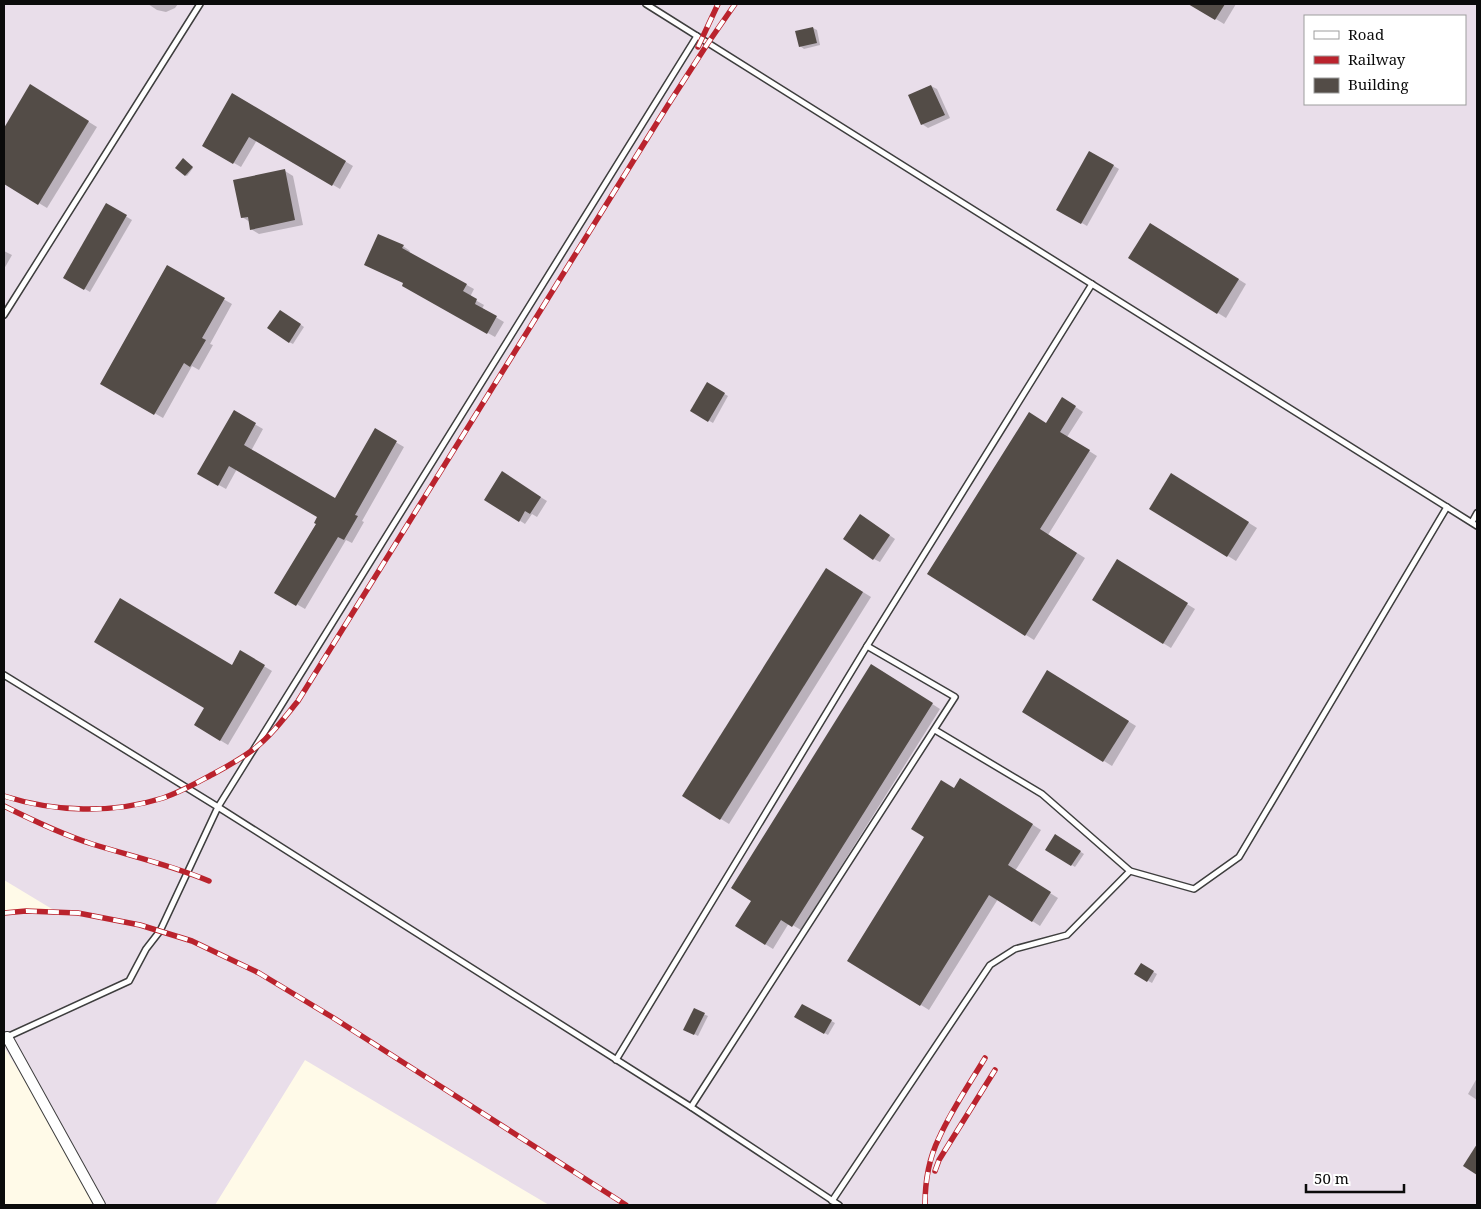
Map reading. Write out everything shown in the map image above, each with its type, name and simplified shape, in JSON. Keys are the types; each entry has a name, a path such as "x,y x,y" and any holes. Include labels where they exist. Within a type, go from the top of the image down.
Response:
{"street":[{"path":"6,1038 100,1205"}],"lane":[{"path":"4,315 200,4"},
{"path":"646,4 1477,526"},
{"path":"6,1038 129,981 146,949 160,931 218,807 697,36"},
{"path":"616,1060 867,646 1092,284"},
{"path":"935,730 1042,794 1130,871 1194,889 1239,857 1447,507"},
{"path":"1472,522 1477,513"},
{"path":"692,1107 955,697 867,646"},
{"path":"4,675 218,807 692,1107 839,1205"},
{"path":"832,1201 990,965 1015,948 1067,934 1130,871"}],"shaded area":[{"path":"4,4 1477,4 1477,1205 549,1205 305,1060 215,1205 102,1205 4,1047 4,913 26,911 57,912 4,880"}],"building":[{"path":"1188,4 1225,4 1215,20"},
{"path":"813,27 817,43 799,47 795,31"},
{"path":"30,84 89,121 38,205 4,184 4,128"},
{"path":"931,85 945,115 921,125 908,95"},
{"path":"232,93 346,161 332,186 249,137 233,164 202,146"},
{"path":"1089,151 1114,165 1081,224 1056,210"},
{"path":"183,158 193,167 185,176 175,168"},
{"path":"285,169 295,220 250,230 248,217 241,218 233,180"},
{"path":"106,203 127,215 84,290 63,278"},
{"path":"1150,223 1239,279 1217,314 1128,258"},
{"path":"378,234 404,245 402,248 467,284 463,291 477,299 475,304 497,316 487,334 402,286 403,283 364,265"},
{"path":"167,265 225,298 202,338 206,340 190,367 184,363 154,415 100,384"},
{"path":"280,310 301,324 289,343 267,328"},
{"path":"707,382 725,393 708,422 690,411"},
{"path":"1062,397 1076,406 1060,432 1090,450 1040,529 1077,553 1025,636 927,574 1029,412 1046,423"},
{"path":"234,410 256,423 244,445 335,498 375,428 397,441 355,515 358,516 344,540 338,537 296,606 274,593 316,524 314,523 317,517 229,466 218,486 197,474"},
{"path":"502,471 541,497 530,514 525,511 519,522 484,500"},
{"path":"1171,473 1249,522 1227,557 1149,509"},
{"path":"860,514 890,535 873,560 843,539"},
{"path":"1117,559 1188,603 1163,644 1092,600"},
{"path":"826,568 863,592 720,820 682,796"},
{"path":"120,598 232,665 240,650 265,665 220,741 194,725 204,708 94,642"},
{"path":"871,664 933,703 792,927 781,920 765,945 735,926 751,901 731,888"},
{"path":"1047,670 1129,721 1103,762 1022,712"},
{"path":"960,778 1033,824 1008,865 1051,892 1032,922 989,895 920,1006 847,961 924,837 911,829 941,780 954,788"},
{"path":"1055,834 1081,851 1071,866 1045,850"},
{"path":"1141,963 1154,971 1147,982 1134,974"},
{"path":"802,1004 832,1020 824,1034 794,1017"},
{"path":"694,1008 705,1013 694,1035 683,1030"},
{"path":"1477,1144 1477,1175 1463,1166"}],"railway":[{"path":"698,47 718,4"},
{"path":"4,796 63,808 103,809 144,803 163,798 189,787 240,759 272,733 298,701 668,105 735,4"},
{"path":"4,806 80,840 166,865 209,881"},
{"path":"4,913 26,911 78,913 140,925 192,941 259,973 332,1017 626,1205"},
{"path":"925,1205 928,1171 936,1146 955,1107 985,1058"},
{"path":"935,1171 939,1160 995,1070"}]}
